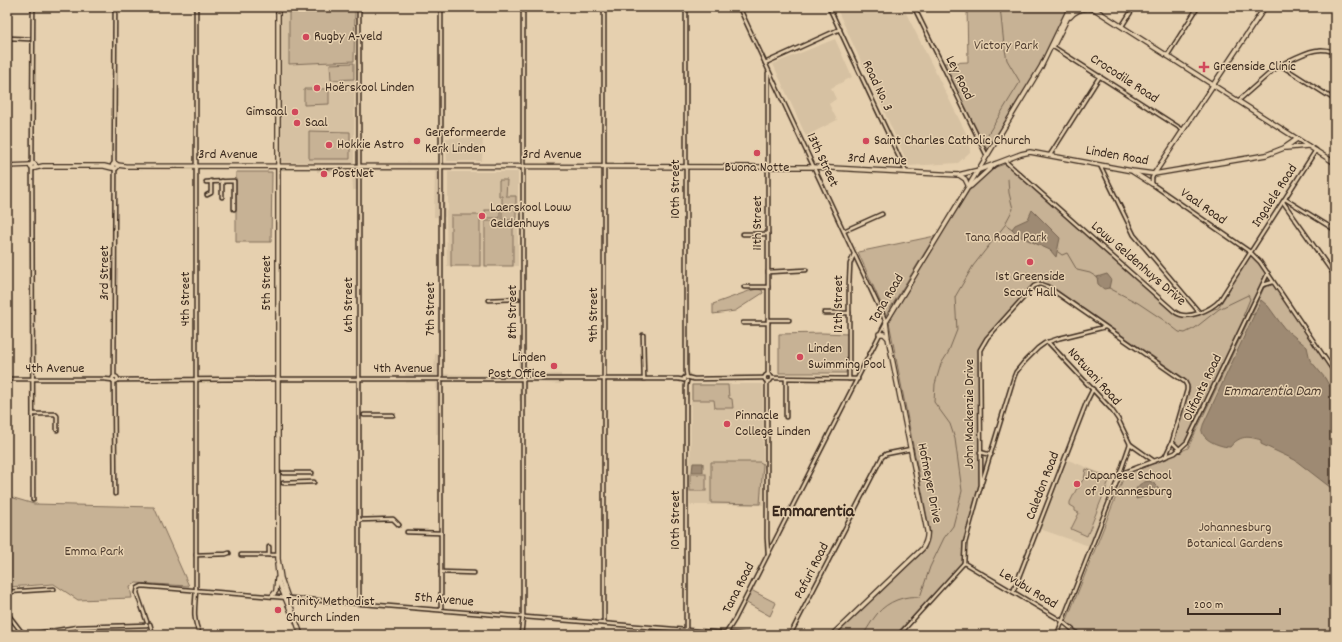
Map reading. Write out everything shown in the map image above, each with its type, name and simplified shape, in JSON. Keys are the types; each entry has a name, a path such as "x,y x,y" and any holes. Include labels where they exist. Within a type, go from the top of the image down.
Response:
{"main road":[{"name":"5th Street","path":"278,7 277,566 278,578 286,597"},
{"name":"Tana Road","path":"1052,47 1070,7"},
{"name":"Tana Road","path":"886,322 1038,73 1073,7"},
{"path":"1154,174 1265,7"},
{"path":"1067,20 1080,9 1092,8 1335,163"},
{"name":"Linden Road","path":"979,170 1028,152 1154,174 1266,155 1284,148 1297,139"},
{"path":"1284,148 1309,146"},
{"path":"958,175 966,180 968,188 994,164 988,162 987,157"},
{"name":"3rd Avenue","path":"7,166 768,166 958,175 979,170"},
{"path":"1132,171 1152,184"},
{"name":"Hofmeyer Drive","path":"832,635 922,549 926,543 927,531 886,322"},
{"path":"879,334 884,334 888,338"},
{"name":"5th Street","path":"278,557 286,597"},
{"path":"272,596 276,592 278,578"},
{"path":"286,597 301,635"}],"street":[{"path":"33,7 33,500"},
{"name":"3rd Street","path":"115,7 115,494"},
{"name":"4th Street","path":"196,7 196,590 194,619 200,635"},
{"name":"6th Street","path":"359,603 360,7"},
{"name":"7th Street","path":"440,7 441,610"},
{"name":"8th Street","path":"521,635 523,617 523,7"},
{"name":"9th Street","path":"604,7 604,623"},
{"name":"10th Street","path":"686,7 686,630"},
{"name":"13th Street","path":"740,7 886,322"},
{"name":"Road No. 3","path":"829,7 906,172"},
{"name":"Ley Road","path":"914,7 987,157"},
{"path":"1122,26 1134,7"},
{"path":"1167,56 1198,7"},
{"path":"765,63 840,29"},
{"path":"9,38 29,39"},
{"name":"Crocodile Road","path":"1052,47 1183,130"},
{"path":"1275,69 1280,65 1316,50 1335,52"},
{"path":"1280,65 1335,100"},
{"name":"11th Street","path":"768,70 768,375"},
{"path":"1238,101 1271,72"},
{"path":"1050,155 1100,76"},
{"name":"Ingalele Road","path":"1250,252 1316,150"},
{"name":"Louw Geldenhuys Drive","path":"1005,161 1177,313 1184,316 1209,309 1216,305 1250,252"},
{"path":"1100,165 1134,235 1199,312"},
{"path":"1152,184 1154,174"},
{"path":"222,181 222,197"},
{"path":"206,182 234,181 234,209"},
{"path":"207,195 211,193 211,182"},
{"name":"Vaal Road","path":"1152,184 1250,252"},
{"path":"1284,200 1335,230"},
{"path":"1284,200 1335,276"},
{"path":"844,231 882,214"},
{"path":"744,234 768,234"},
{"path":"1250,252 1268,273 1334,371"},
{"name":"12th Street","path":"849,379 850,266 854,253"},
{"path":"768,272 806,270"},
{"name":"Olifants Road","path":"1120,474 1180,450 1190,438 1268,273"},
{"path":"1263,285 1274,282"},
{"name":"John Mackenzie Drive","path":"964,563 965,543 981,485 980,350 987,338 1032,288 1039,284 1048,287 1180,378 1186,385 1187,390 1172,442 1165,457"},
{"path":"744,287 768,287"},
{"path":"489,300 518,300"},
{"path":"824,313 849,313"},
{"path":"744,323 789,320"},
{"name":"Tana Road","path":"726,634 886,322"},
{"path":"981,485 1015,374 1038,348 1048,342 1106,327"},
{"path":"643,335 644,379"},
{"name":"Notwani Road","path":"1048,342 1115,414 1130,444 1154,461"},
{"path":"768,554 767,382 764,378 768,375 771,378 786,379 858,378"},
{"name":"4th Avenue","path":"7,379 196,380 764,378"},
{"path":"767,382 771,378"},
{"path":"786,379 786,417"},
{"name":"Caledon Road","path":"1013,592 1088,398 1093,389"},
{"path":"33,414 55,414 57,416 57,430"},
{"path":"364,415 393,414"},
{"path":"1172,442 1180,450"},
{"path":"1056,635 1120,474 1130,444"},
{"name":"Pafuri Road","path":"790,635 882,457 886,454 911,449"},
{"path":"980,452 991,455"},
{"path":"283,473 312,473"},
{"path":"283,483 314,482"},
{"path":"359,520 393,520 399,525"},
{"path":"407,532 441,533"},
{"path":"269,547 269,555"},
{"path":"196,555 229,553"},
{"path":"241,555 269,555 278,557"},
{"path":"899,635 964,563"},
{"name":"Levubu Road","path":"964,563 1062,621 1079,635"},
{"path":"441,572 474,572"},
{"name":"5th Avenue","path":"148,624 137,593 139,587 145,586 747,635"},
{"path":"7,592 54,589"},
{"path":"7,613 20,630 26,635 78,627 148,624 153,635"},
{"path":"51,631 56,635"}],"shaded area":[{"name":"Hoërskool Linden","path":"279,7 355,7 354,163 445,162 445,217 434,217 435,170 361,170 361,190 353,190 352,171 317,172 317,164 339,163 279,162"},
{"path":"836,7 903,7 969,139 970,152 958,163 909,166"},
{"path":"835,39 852,77 831,88 836,99 829,104 837,120 806,136 773,64"},
{"path":"483,137 482,161 447,161 446,138"},
{"name":"Laerskool Louw Geldenhuys","path":"448,172 518,172 518,266 447,266 446,211 448,211"},
{"path":"518,351 525,351 526,375 561,374 561,384 527,382 526,400 519,401 519,382 443,382 442,434 436,434 436,383 406,383 405,373 434,372 435,354 443,354 443,374 518,376"},
{"name":"Pinnacle College Linden","path":"691,384 763,384 763,505 690,505"},
{"name":"Japanese School of Johannesburg","path":"1068,460 1114,478 1089,546 1040,529"}],"green space":[{"name":"Victory Park","path":"967,7 1070,7 1053,44 988,149 983,146 944,63 968,62"},
{"path":"355,9 354,61 289,64 289,11"},
{"path":"354,63 354,79 331,80 330,64"},
{"path":"304,89 329,89 329,104 304,105"},
{"name":"Hokkie Astro","path":"309,131 350,132 350,159 309,159"},
{"name":"Tana Road Park","path":"1008,163 1184,318 1200,312 1218,308 1251,254 1267,274 1187,439 1180,448 1173,440 1190,388 1184,378 1048,284 1036,286 986,339 981,350 982,484 965,538 963,563 895,635 835,635 926,549 930,532 889,322 981,172"},
{"path":"236,172 272,172 271,242 236,242"},
{"path":"499,180 507,180 506,196 516,196 516,220 502,220 502,196 499,196"},
{"path":"485,210 500,210 500,218 485,218"},
{"path":"451,215 480,215 480,266 451,266"},
{"path":"485,221 513,221 513,266 485,266"},
{"path":"935,236 886,315 858,252"},
{"name":"Johannesburg Botanical Gardens","path":"1269,277 1335,371 1335,635 1081,635 1066,622 1123,479 1130,472 1156,463 1188,448"},
{"path":"757,289 762,290 763,293 735,311 713,314 713,304"},
{"name":"Linden Swimming Pool","path":"779,334 848,334 846,373 779,373"},
{"path":"692,385 728,385 729,398 732,399 733,408 715,408 714,400 692,400"},
{"path":"711,462 760,462 763,464 760,504 711,503"},
{"path":"1086,469 1110,478 1087,536 1071,529 1079,513 1070,505 1077,488 1079,488 1084,479"},
{"path":"690,474 706,474 706,491 690,491"},
{"name":"Emma Park","path":"7,496 34,504 154,507 189,586 136,583 130,587 132,598 78,600 54,584 7,587"},
{"path":"751,590 776,603 770,616 745,602"}],"water":[{"path":"1032,210 1060,238 1056,257 1050,250 1019,236 1012,229 1015,225 1028,219"},
{"path":"1107,274 1111,279 1109,288 1104,289 1098,284 1097,277"},
{"name":"Emmarentia Dam","path":"1261,300 1268,306 1284,328 1307,347 1310,360 1335,392 1335,491 1295,460 1261,444 1261,440 1248,437 1241,438 1230,447 1227,447 1213,443 1203,435 1203,425"},
{"path":"693,463 703,463 703,472 692,472"},
{"path":"1149,481 1154,483 1160,490 1148,496 1136,499 1137,487"}],"waterway":[{"path":"988,134 1020,82 1007,60 1000,7"},
{"path":"1008,179 1009,193 1013,209 1005,224 1012,229"},
{"path":"863,635 881,609 891,602 908,597 920,597 930,567 944,538 953,526 962,491 955,439 950,424 934,402 935,384 941,364 948,353 957,330 955,297 973,266 1005,225"},
{"path":"1058,252 1062,255 1067,253 1077,270 1090,273 1098,278"},
{"path":"1109,288 1138,303 1179,332 1185,333 1195,328 1219,309 1248,295 1250,299 1243,316 1255,314"}],"place":[{"name":"Rugby A-veld","path":"306,37"},
{"name":"Greenside Clinic","path":"1204,67"},
{"name":"Hoërskool Linden","path":"317,88"},
{"name":"Gimsaal","path":"295,112"},
{"name":"Saal","path":"297,123"},
{"name":"Gereformeerde Kerk Linden","path":"417,141"},
{"name":"Saint Charles Catholic Church","path":"866,141"},
{"name":"Hokkie Astro","path":"329,145"},
{"name":"Buona Notte","path":"757,153"},
{"name":"PostNet","path":"324,174"},
{"name":"Laerskool Louw Geldenhuys","path":"482,216"},
{"name":"1st Greenside Scout Hall","path":"1030,262"},
{"name":"Linden Swimming Pool","path":"800,357"},
{"name":"Linden Post Office","path":"554,366"},
{"name":"Pinnacle College Linden","path":"727,424"},
{"name":"Japanese School of Johannesburg","path":"1077,484"},
{"name":"Trinity Methodist Church Linden","path":"278,610"}],"district":[{"name":"Emmarentia","path":"813,512"}]}
